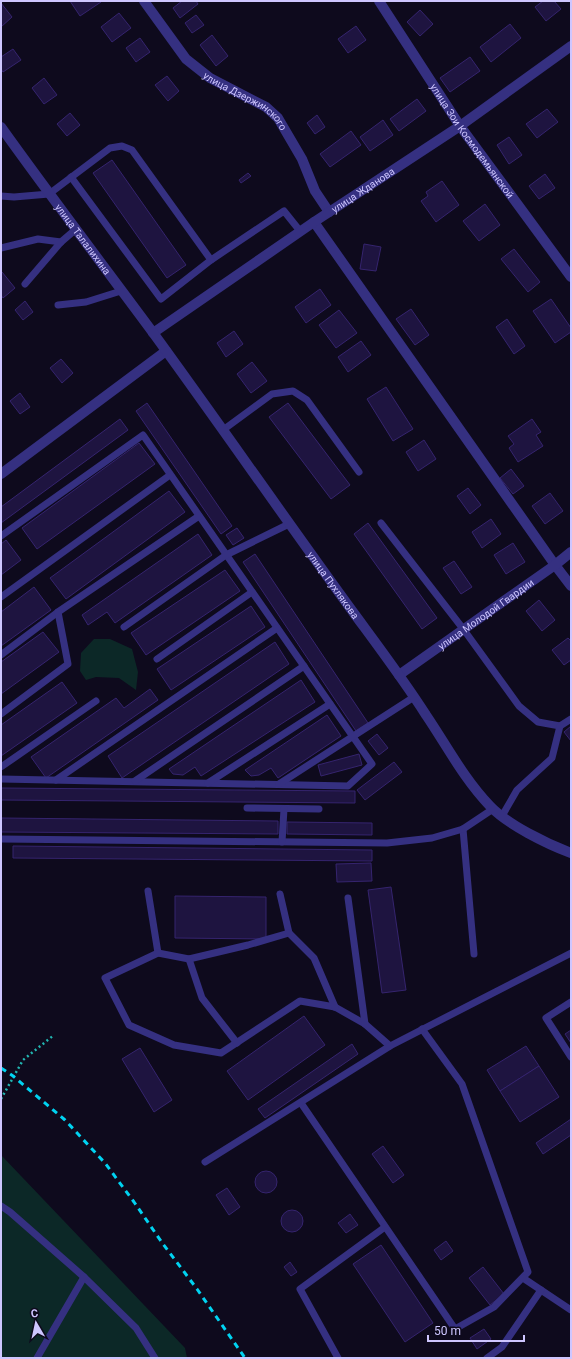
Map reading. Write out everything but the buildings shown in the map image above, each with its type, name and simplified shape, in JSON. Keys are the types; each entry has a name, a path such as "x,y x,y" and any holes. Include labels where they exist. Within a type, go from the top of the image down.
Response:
{"street":[{"name":"улица Дзержинского","path":"144,1 186,59 210,78 266,107 278,118 302,159 315,191 329,212"},
{"name":"улица Зои Космодемьянской","path":"379,1 460,126 571,277"},
{"name":"улица Жданова","path":"153,333 314,222 460,126 571,46"},
{"name":"улица Талалихина","path":"1,127 75,230 166,351"},
{"path":"314,222 554,565 571,586"},
{"path":"1,474 166,351"},
{"name":"улица Пухлякова","path":"166,351 399,675 461,771 478,793 502,816 530,834 571,853"},
{"name":"улица Молодой Гвардии","path":"399,675 464,630 571,552"}],"lane":[{"path":"1,196 14,197 49,194 110,148 122,146 132,150 211,260"},
{"path":"71,177 161,299 211,260 284,211 300,232"},
{"path":"25,284 60,242 75,230"},
{"path":"1,248 38,239 60,242"},
{"path":"58,305 86,302 121,291"},
{"path":"223,430 272,394 293,391 307,400 359,472"},
{"path":"1,536 143,435 372,764 348,786 1,779"},
{"path":"1,597 170,475"},
{"path":"1,655 58,612 199,516"},
{"path":"381,522 464,630 519,706 538,722 560,726 571,719"},
{"path":"124,627 226,555 289,524"},
{"path":"156,659 252,592"},
{"path":"1,714 68,664 58,612"},
{"path":"56,780 277,628"},
{"path":"135,782 304,666"},
{"path":"279,784 414,697"},
{"path":"1,767 96,701"},
{"path":"208,783 330,704"},
{"path":"502,816 517,790 552,758 560,726"},
{"path":"247,808 319,809"},
{"path":"282,842 284,809"},
{"path":"1,839 387,843 432,838 463,829 493,809"},
{"path":"463,829 474,954"},
{"path":"148,891 158,953"},
{"path":"280,894 289,933 314,958 335,1007"},
{"path":"348,898 365,1024"},
{"path":"289,933 248,945 189,959 158,953 106,978 129,1025 174,1045 221,1053 300,1001 335,1007 365,1024 390,1046"},
{"path":"205,1162 390,1046 571,953"},
{"path":"189,959 202,998 237,1043"},
{"path":"571,1002 546,1018 571,1057"},
{"path":"300,1103 455,1329 494,1307 528,1272 462,1084 422,1029"},
{"path":"1,1206 10,1212 84,1277 136,1328 155,1358"},
{"path":"338,1358 300,1289 386,1227"},
{"path":"37,1358 84,1277"},
{"path":"523,1278 571,1310"},
{"path":"487,1358 502,1347 541,1290"}],"path":[{"path":"1,1099 23,1060 54,1034"}],"green space":[{"path":"94,639 110,639 132,649 138,672 136,690 119,678 96,677 86,680 80,671 81,653"},
{"path":"1,1155 185,1348 187,1358 1,1358"}],"railway":[{"path":"1,1068 13,1076 65,1120 105,1163 197,1289 245,1358"}]}
